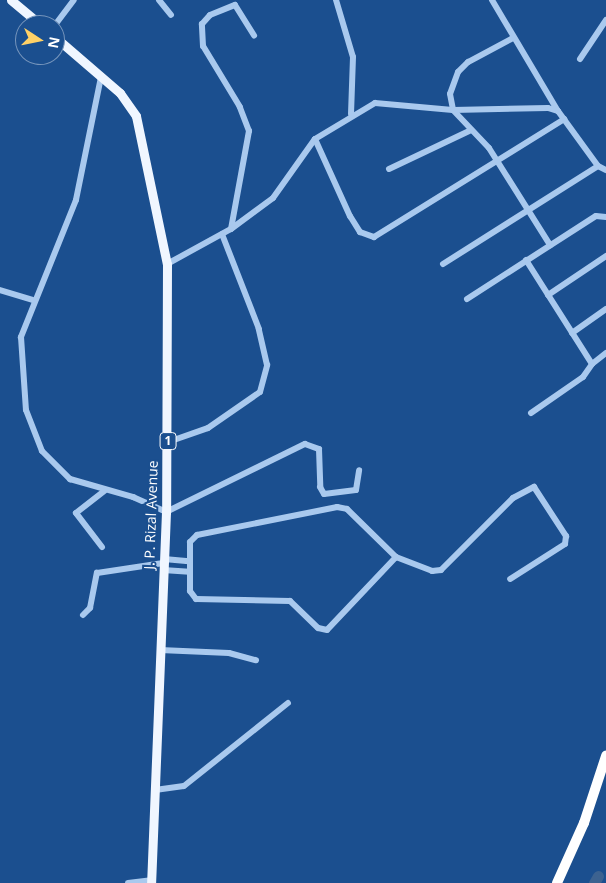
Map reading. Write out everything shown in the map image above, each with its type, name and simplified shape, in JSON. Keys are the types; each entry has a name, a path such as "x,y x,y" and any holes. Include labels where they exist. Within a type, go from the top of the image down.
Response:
{"highway":[{"path":"556,883 584,823 606,756"}],"main road":[{"path":"11,0 29,15"},
{"name":"J. P. Rizal Avenue","path":"65,46 129,104 140,126 167,264 168,442 151,882"}],"street":[{"path":"63,15 74,0"},
{"path":"159,0 171,15"},
{"path":"336,0 353,57 351,114"},
{"path":"492,0 558,111 598,166 606,170"},
{"path":"231,229 249,131 240,107 203,46 202,24 210,15 235,5 254,36"},
{"path":"580,59 606,20"},
{"path":"513,38 478,55 458,72 450,94 453,110 497,162 550,245"},
{"path":"101,77 76,200 32,300 19,348 30,425 54,466 70,479 104,491 133,496 166,512 305,444 319,449 320,487 324,494 356,490 358,470"},
{"path":"167,264 231,229 283,189 315,139 364,106 386,102 453,110 534,105 558,111"},
{"path":"315,139 350,216 360,232 374,237 564,119"},
{"path":"389,169 471,130"},
{"path":"443,264 528,208 598,166"},
{"path":"467,299 596,216 606,217"},
{"path":"168,442 208,428 260,392 267,365 259,329 222,234"},
{"path":"548,295 606,256"},
{"path":"526,260 592,364"},
{"path":"0,290 32,300"},
{"path":"572,333 606,309"},
{"path":"531,413 583,377 592,364 606,353"},
{"path":"396,557 327,630 318,628 290,601 196,599 190,591 190,542 197,535 337,506 347,509 396,557 432,571 441,570 513,498 534,487 566,536 566,544 510,579"},
{"path":"102,547 76,513 104,491"},
{"path":"83,615 90,608 98,573 189,561"},
{"path":"163,564 189,572"},
{"path":"160,650 229,653 256,660"},
{"path":"155,790 184,786 288,703"},
{"path":"128,883 151,882"}],"waterway":[{"path":"594,883 598,876"}]}
